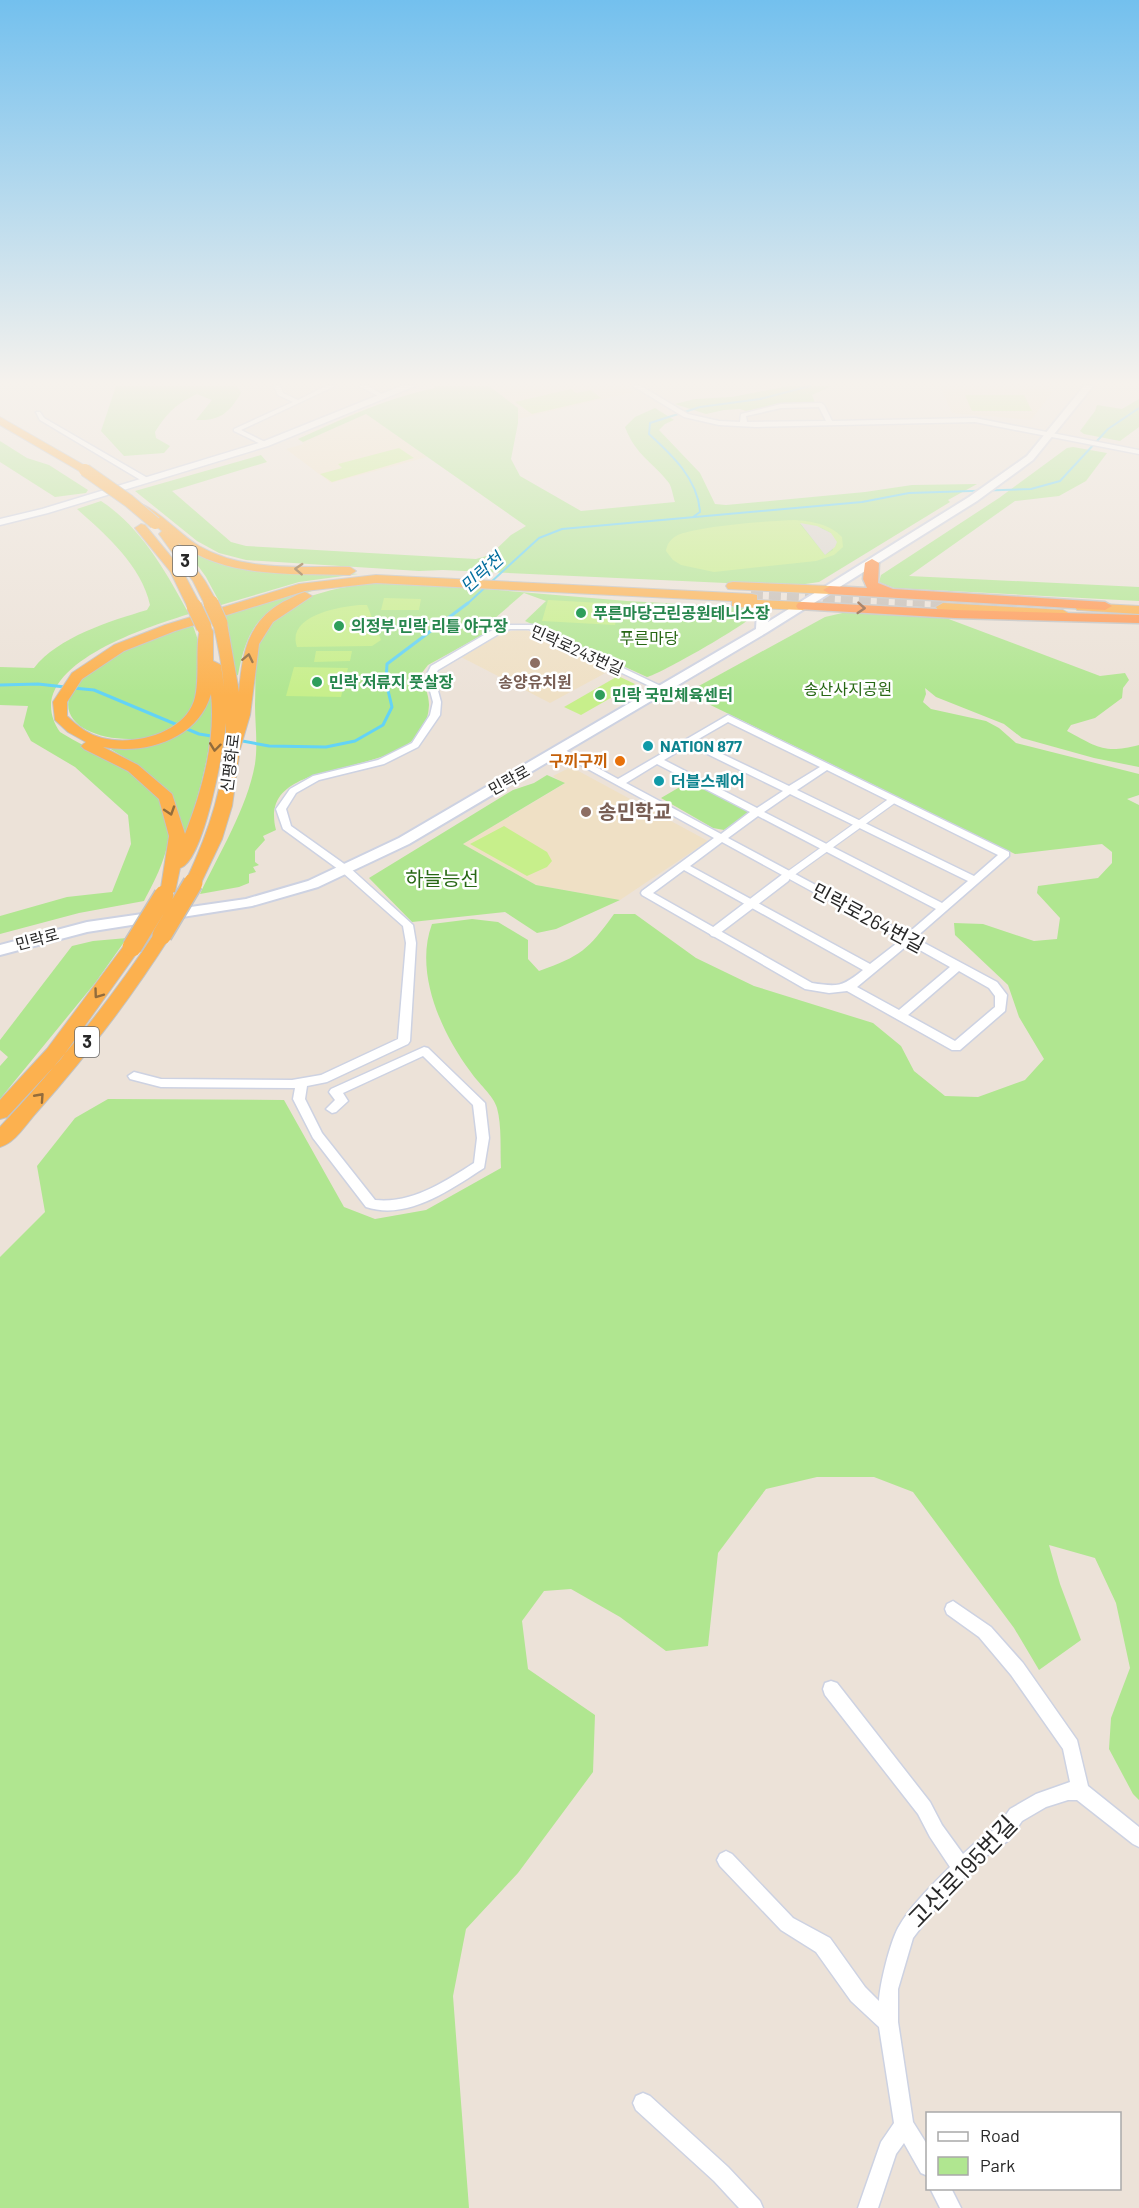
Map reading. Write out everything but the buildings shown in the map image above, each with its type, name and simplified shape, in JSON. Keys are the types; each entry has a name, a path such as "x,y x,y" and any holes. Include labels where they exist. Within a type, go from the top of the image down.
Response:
{"highway":[{"name":"신평화로","path":"0,1112 54,1054 132,947 167,892 195,832 232,715 205,629 176,570 141,528 99,489"},
{"name":"신평화로","path":"109,489 195,549 213,557 236,563 419,578"},
{"name":"신평화로","path":"0,1140 89,1038 134,980 193,883 216,833 230,781 234,747 229,662 220,623 193,573 158,523"},
{"path":"872,563 870,579 872,585 889,593"},
{"path":"232,715 254,637 261,626 283,606 340,585 419,578"},
{"path":"167,892 177,836 166,797 133,768 96,750 63,730 54,720 52,711 74,675 118,648 170,628 274,596 342,581 419,578 519,584 585,595 752,595 830,590 889,593 947,605 1139,619"},
{"path":"519,584 588,580 752,595 803,606 947,605 1139,609"},
{"path":"57,702 60,717 70,727 84,736 101,742 136,743 162,737 184,725 196,712 201,701 204,685 205,629"}],"main road":[{"name":"민락로","path":"0,950 87,927 247,903 313,884 346,870 404,841 762,631 987,489"},
{"path":"752,595 763,610 762,631"}],"street":[{"path":"0,522 117,489"},
{"name":"민락로243번길","path":"346,870 286,826 281,809 293,791 316,778 381,762 415,745 435,715 437,702 430,676 434,668 486,636 509,627 530,627 663,689"},
{"path":"618,783 728,718 827,766 893,800 1005,854 849,987 829,989 809,986 646,893 757,812 827,766"},
{"path":"688,741 975,880"},
{"name":"민락로264번길","path":"560,751 993,985 1001,995 1001,1008 956,1047 849,987"},
{"path":"657,760 943,908"},
{"path":"714,932 750,903 893,800"},
{"path":"683,866 870,969"},
{"path":"134,1076 162,1083 302,1083 323,1079 404,1041 411,943 408,925 346,870"},
{"path":"901,1016 958,966"},
{"path":"302,1083 300,1099 317,1135 371,1204 384,1207 429,1195 480,1166 483,1138 479,1103 424,1051 335,1092 342,1101 332,1109"},
{"path":"953,1609 985,1632 1017,1669 1071,1746 1080,1791 1139,1838"},
{"path":"831,1689 924,1808 936,1831 962,1868"},
{"name":"고산로195번길","path":"926,2164 904,2124 888,2022 889,1989 905,1933 935,1895 980,1850 1003,1834 1016,1815 1051,1797 1068,1791 1080,1791"},
{"path":"726,1860 787,1924 823,1945 858,1994 888,2022"},
{"path":"643,2103 721,2174 753,2208"},
{"path":"868,2208 888,2149 904,2124"},
{"path":"941,2190 951,2208"}],"shaded area":[{"path":"800,523 817,526 831,533 837,542 835,547 825,555"},
{"name":"송양유치원","path":"523,629 611,670 550,703 459,656 501,633"},
{"name":"송민학교","path":"571,767 708,841 620,900 536,885 463,844 564,784 553,776"}],"green space":[{"path":"42,489 88,490 86,493 55,497"},
{"path":"178,489 172,491 231,542 246,546 476,559 490,555 511,535 526,526 473,489 543,489 581,511 675,502 672,489 708,489 715,504 726,505 885,489 968,489 819,582 792,586 443,570 419,571 246,560 219,553 197,541 135,491"},
{"path":"1011,489 1072,489 1059,496 1015,501 909,576 1139,587 1139,601 894,588 879,582 881,575"},
{"path":"101,501 129,524 152,552 189,614 118,640 92,654 70,670 56,688 51,709 60,732 128,771 158,798 166,814 169,831 166,850 144,901 79,913 0,934 0,916 67,897 112,892 131,844 128,815 75,767 31,741 23,726 28,706 0,705 0,667 34,668 44,657 71,639 101,625 147,610 150,605 131,564 110,540 77,509"},
{"path":"794,520 826,526 842,537 843,547 834,555 816,561 714,572 681,565 673,560 666,551 672,539 686,532","holes":["800,524 822,528 831,533 833,550 825,555"]},
{"path":"181,542 223,562 358,574 299,582 221,605 206,577"},
{"name":"푸른마당","path":"377,582 739,607 750,610 754,615 703,648 647,677 525,621 546,601 524,593 494,619 504,623 428,665 421,674 429,705 421,731 401,748 373,759 314,776 290,787 276,804 276,830 263,836 265,840 255,851 255,862 259,865 253,867 256,872 249,874 249,883 200,894 232,830 251,781 256,749 257,656 260,641 268,626 293,604 309,597 344,587"},
{"path":"311,588 320,588 286,602 263,617 248,639 238,675 235,676 221,616"},
{"path":"384,598 421,599 419,610 381,610"},
{"name":"푸른마당근린공원테니스장","path":"548,600 619,604 615,625 542,621"},
{"name":"의정부 민락 리틀 야구장","path":"367,605 381,640 372,646 297,647 296,636 299,628 306,621 327,611"},
{"name":"송산사지공원","path":"851,611 938,615 1100,676 1125,673 1129,680 1123,688 1122,698 1095,718 1071,725 1067,731 1109,749 1139,745 1139,767 1094,758 1022,738 1004,724 936,697 925,688 926,694 923,702 931,709 986,721 999,728 1016,743 1139,774 1139,795 1127,799 1139,805 1139,1800 1133,1794 1109,1749 1111,1718 1130,1668 1116,1603 1095,1558 1049,1545 1060,1584 1081,1640 1039,1670 1014,1628 913,1492 874,1477 817,1477 766,1489 718,1553 708,1646 666,1651 620,1617 571,1589 544,1591 522,1621 528,1669 595,1715 593,1772 518,1873 466,1929 453,1996 469,2208 0,2208 0,1257 45,1212 37,1166 75,1118 108,1099 284,1100 344,1207 375,1219 426,1210 501,1168 500,1122 497,1108 449,1038 433,1001 428,981 427,942 432,924 472,919 498,922 528,940 528,959 539,971 565,961 590,944 614,914 635,914 696,958 754,986 873,1023 901,1046 914,1071 945,1096 978,1097 1025,1080 1044,1059 1019,1017 1008,985 955,935 954,923 983,924 1034,941 1057,939 1060,918 1037,893 1038,886 1098,878 1112,863 1112,852 1102,844 1015,854 686,693 825,617"},
{"path":"192,623 200,649 201,670 192,710 176,727 154,736 130,739 106,737 85,729 72,717 69,701 83,677 128,647"},
{"path":"316,651 352,651 350,661 314,662"},
{"name":"민락 저류지 풋살장","path":"294,667 348,668 341,697 286,696"},
{"name":"민락 국민체육센터","path":"618,676 635,684 581,715 564,707"},
{"path":"212,690 209,748 201,785 184,840 174,804 156,780 131,761 101,743 119,745 179,733"},
{"name":"하늘능선","path":"547,775 565,783 463,844 536,885 620,900 556,929 537,933 505,912 412,922 369,878 513,790 534,783"},
{"path":"690,781 747,811 748,814 724,830 713,828 661,798"},
{"path":"504,826 547,852 552,861 547,867 527,876 470,844"},
{"path":"127,938 95,983 0,1099 0,1066 8,1057 0,1050 0,1040 72,946 93,941"}],"waterway":[{"path":"693,517 700,512 694,489"},
{"name":"민락천","path":"466,605 539,538 562,529 862,502 909,493 1030,489"},
{"name":"민락천","path":"237,740 269,746 326,747 355,741 383,725 392,707 386,682 387,664 468,603"},
{"name":"민락천","path":"0,685 38,684 65,687"},
{"name":"민락천","path":"73,688 94,690 199,734 230,739"}],"tunnel":[{"path":"751,593 945,602"}],"place":[{"name":"푸른마당근린공원테니스장","path":"581,613"},
{"name":"의정부 민락 리틀 야구장","path":"339,626"},
{"name":"송양유치원","path":"535,663"},
{"name":"민락 저류지 풋살장","path":"317,682"},
{"name":"민락 국민체육센터","path":"600,695"},
{"name":"NATION 877","path":"648,746"},
{"name":"구끼구끼","path":"620,761"},
{"name":"더블스퀘어","path":"659,781"},
{"name":"송민학교","path":"586,812"}]}
